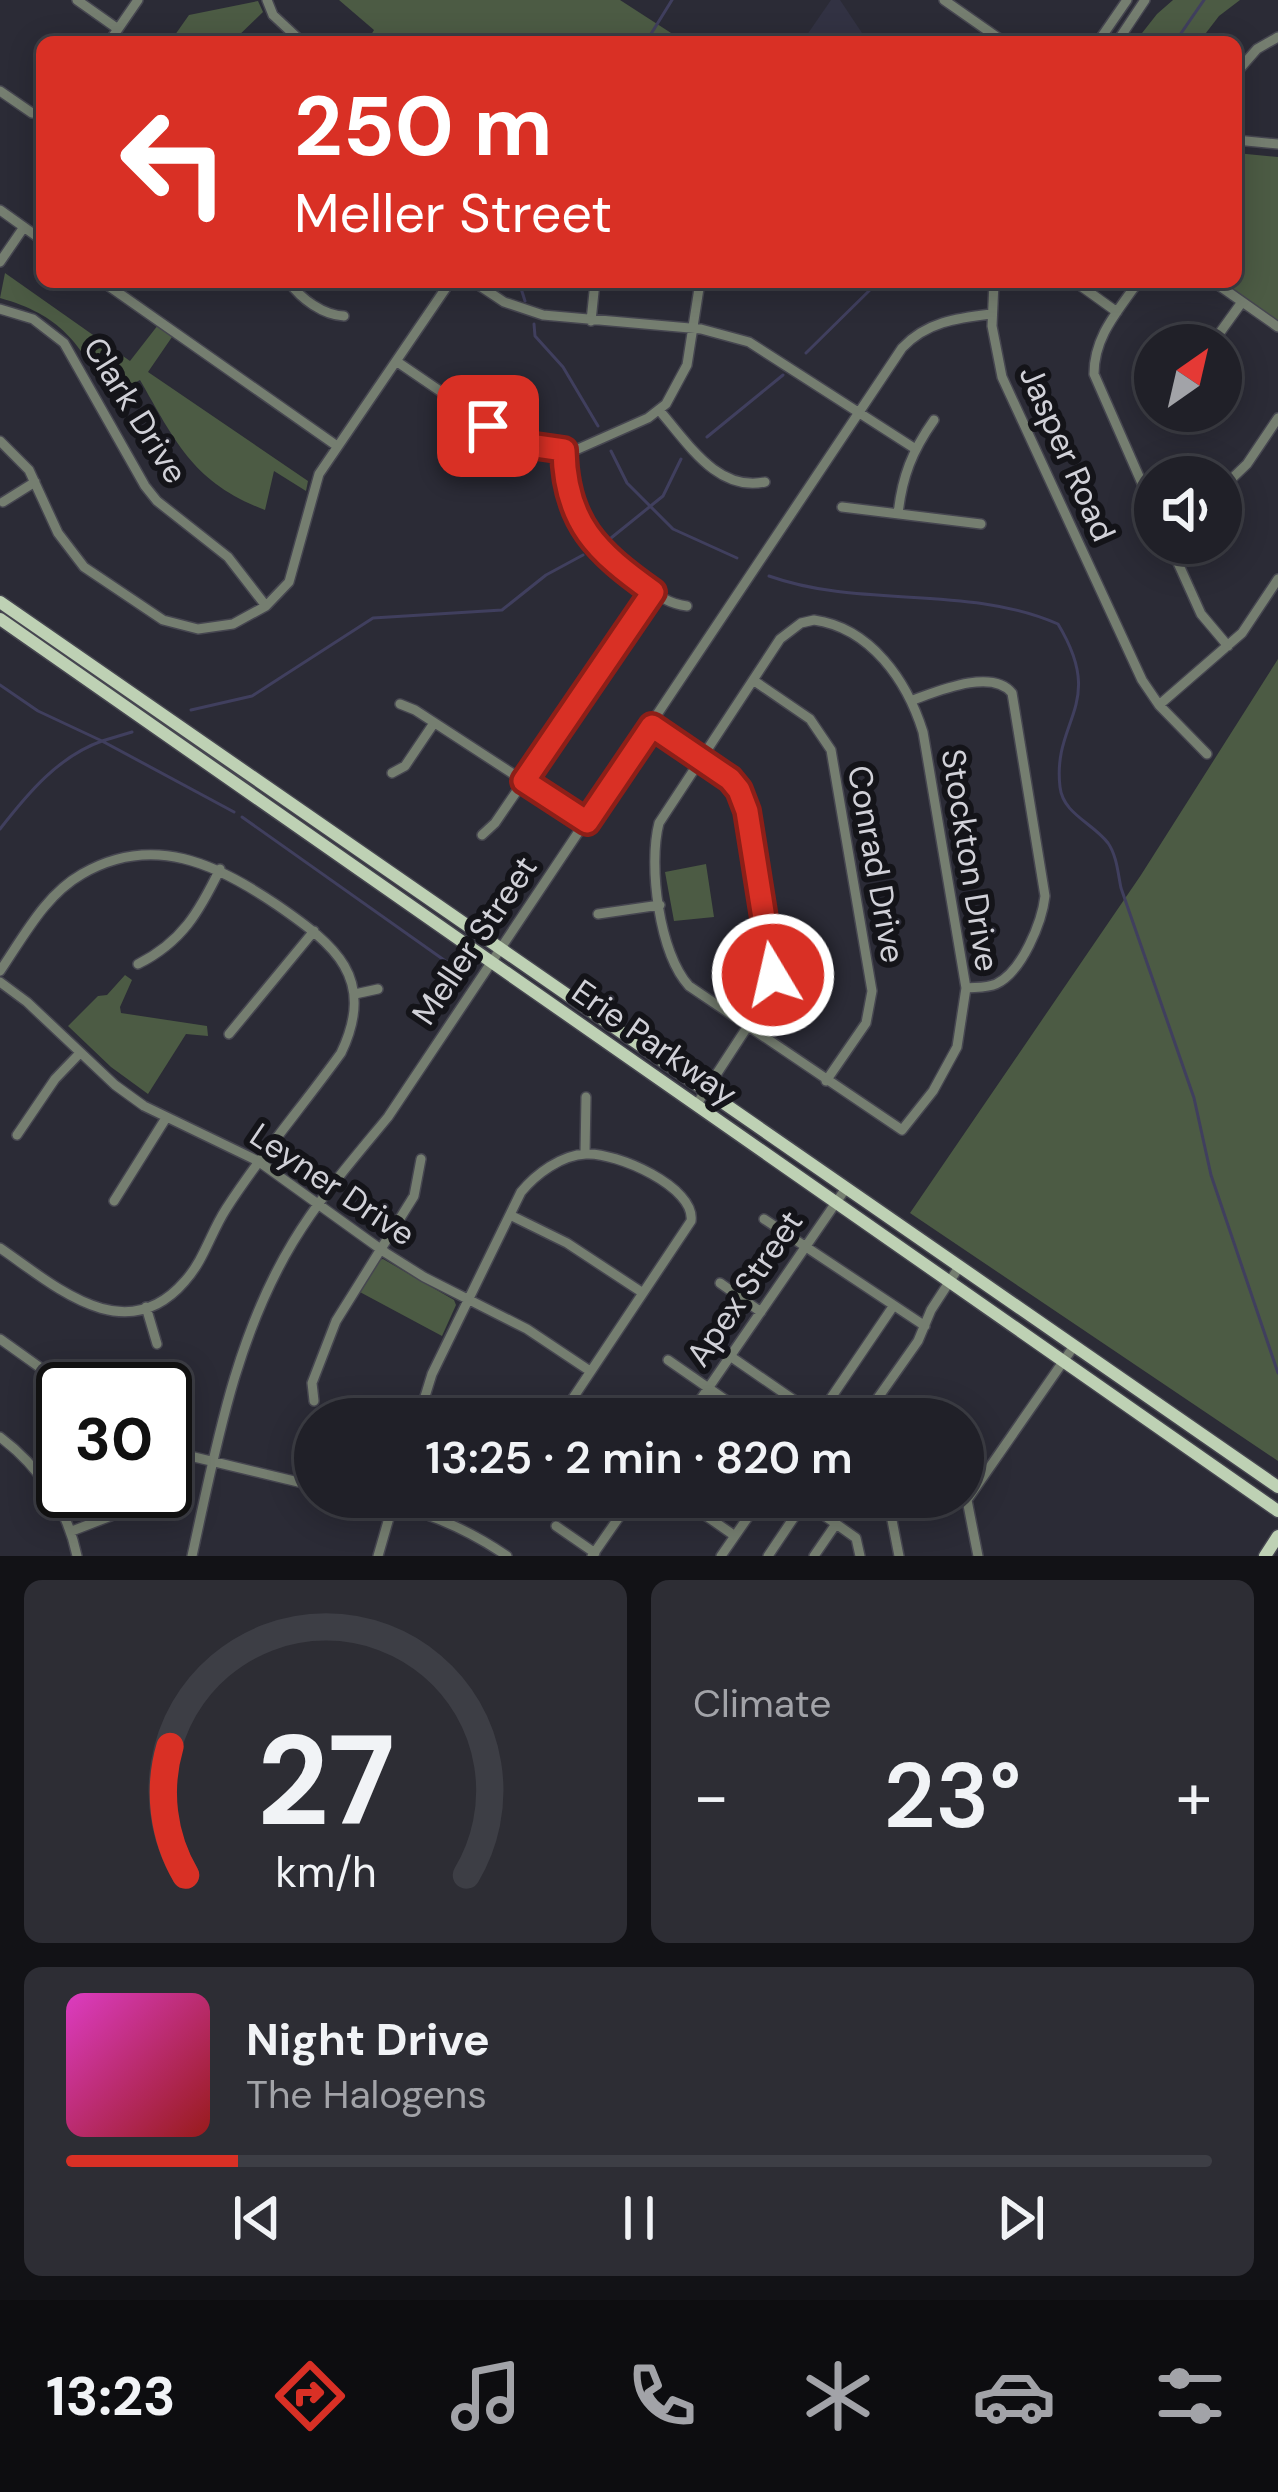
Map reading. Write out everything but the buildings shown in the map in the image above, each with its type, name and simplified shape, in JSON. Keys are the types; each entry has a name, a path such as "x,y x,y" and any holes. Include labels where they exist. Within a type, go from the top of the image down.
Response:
{"main road":[{"name":"Erie Parkway","path":"0,602 701,1098 1062,1362 1278,1511"},
{"name":"Erie Parkway","path":"0,619 496,955"},
{"name":"Erie Parkway","path":"701,1098 846,1188 1278,1487"},
{"path":"1265,1556 1278,1536"}],"street":[{"path":"77,0 118,29"},
{"path":"113,36 138,0"},
{"path":"267,0 273,15 296,36"},
{"path":"944,0 995,36"},
{"path":"1102,36 1126,0"},
{"path":"1121,36 1145,0"},
{"path":"1242,65 1278,37"},
{"path":"0,91 36,113"},
{"path":"1242,141 1278,144"},
{"path":"0,210 36,235"},
{"path":"0,262 24,227"},
{"path":"112,288 337,446"},
{"path":"296,288 329,316 344,316"},
{"path":"0,441 19,457 58,533 84,567 163,620 198,628 233,624 280,593 296,566 319,474 446,288"},
{"path":"485,288 518,309 591,321 691,328 749,341 914,448"},
{"path":"591,321 594,288"},
{"path":"396,361 522,444 564,450 602,441 659,410 679,385 687,365 699,288"},
{"name":"Jasper Road","path":"993,288 996,355 1011,399 1128,650 1159,705 1207,754"},
{"path":"1084,288 1117,312"},
{"path":"1134,288 1094,352 1094,374 1134,465"},
{"path":"1222,288 1278,327"},
{"path":"1226,324 1242,302"},
{"name":"Clark Drive","path":"0,309 32,320 64,343 157,502 229,557 266,606"},
{"name":"Meller Street","path":"192,1556 249,1329 318,1203 388,1117 911,338 953,319 991,314"},
{"path":"659,410 719,474 749,485 766,482"},
{"path":"1242,469 1278,418"},
{"path":"898,514 901,484 914,448 934,420"},
{"path":"564,450 568,496 587,535 614,564 653,592 673,605 688,606"},
{"path":"3,502 35,482"},
{"path":"842,507 981,524"},
{"path":"1179,564 1202,614 1228,646"},
{"path":"1159,705 1242,633 1278,579"},
{"path":"482,835 495,824 653,592"},
{"name":"Stockton Drive","path":"753,680 786,632 801,623 828,622 849,631 881,656 913,700 923,732 965,988 957,1047 933,1091 902,1130 826,1081"},
{"path":"753,680 659,823 654,856 660,905 677,973 689,986 826,1081"},
{"name":"Conrad Drive","path":"753,680 810,719 830,750 872,991 866,1023 826,1081"},
{"path":"913,700 941,689 993,681 1005,684 1012,693 1045,896 1043,913 1009,974 993,986 965,988"},
{"path":"400,704 587,822"},
{"path":"392,773 405,766 434,722"},
{"path":"652,726 730,779 747,811 773,975 766,1002 701,1098"},
{"path":"0,971 44,907 84,873 114,860 160,853 194,858 220,869 314,931 338,953 355,994 355,1015 341,1053 258,1161 186,1280 172,1294 128,1311 89,1307 2,1253"},
{"path":"138,964 172,944 192,923 220,869"},
{"path":"598,914 660,905"},
{"path":"229,1034 314,931"},
{"name":"Leyner Drive","path":"0,982 115,1085 166,1118 258,1161 379,1249 527,1329 590,1372"},
{"path":"355,994 378,989"},
{"path":"17,1135 55,1079 79,1054"},
{"path":"585,1154 586,1097"},
{"path":"114,1201 166,1118"},
{"path":"425,1398 467,1299 532,1178 585,1154 637,1166 687,1199 692,1209 691,1221 573,1398"},
{"path":"314,1398 312,1383 336,1321 414,1196 421,1160"},
{"name":"Apex Street","path":"701,1398 846,1188"},
{"path":"510,1215 567,1243 643,1293"},
{"path":"764,1219 925,1326"},
{"path":"877,1398 959,1267"},
{"path":"720,1283 761,1312"},
{"path":"146,1307 157,1344"},
{"path":"833,1398 892,1308"},
{"path":"0,1340 36,1365"},
{"path":"984,1475 1074,1346"},
{"path":"730,1356 791,1398"},
{"path":"668,1360 723,1398"},
{"path":"0,1436 43,1479 72,1531 77,1556"},
{"path":"192,1457 294,1481"},
{"path":"72,1531 106,1518"},
{"path":"378,1556 389,1518"},
{"path":"437,1518 471,1532 507,1556"},
{"path":"556,1526 595,1555 619,1518"},
{"path":"709,1518 735,1536"},
{"path":"721,1556 747,1518"},
{"path":"768,1556 792,1518"},
{"path":"828,1518 856,1538 860,1556"},
{"path":"892,1518 899,1556"},
{"path":"971,1518 979,1556"},
{"path":"814,1556 836,1524"}],"shaded area":[{"path":"831,0 840,0 864,36 806,36"}],"green space":[{"path":"339,0 620,0 676,36 370,36 374,30"},
{"path":"1173,0 1240,0 1204,36 1140,36"},
{"path":"258,1 263,12 238,36 174,36 189,15"},
{"path":"1242,154 1278,157 1278,322 1231,288 1242,288"},
{"path":"5,273 130,361 158,325 172,337 148,372 308,481 306,491 274,471 265,510 221,487 189,458 140,380 109,396 66,334 39,313 0,298"},
{"path":"1278,659 1278,1461 910,1213 1141,875"},
{"path":"706,864 714,917 674,921 665,872"},
{"path":"125,975 132,980 121,1013 207,1026 208,1036 186,1034 148,1094 68,1026"},
{"path":"383,1259 454,1300 442,1336 358,1291"}],"waterway":[{"path":"650,36 672,0"},
{"path":"1179,36 1204,0"},
{"path":"521,288 525,301"},
{"path":"806,353 872,288"},
{"path":"534,324 535,336 563,367 598,426"},
{"path":"707,437 783,375"},
{"path":"611,451 627,483 673,529 737,558"},
{"path":"611,538 663,496 681,459"},
{"path":"191,710 252,696 373,618 502,610 546,575 583,555"},
{"path":"769,576 840,592 987,604 1058,624 1078,674 1078,693 1060,764 1062,796 1102,836 1113,854 1194,1098 1211,1175 1278,1373"},
{"path":"0,685 38,711 102,741 132,732"},
{"path":"0,829 58,766 102,741 234,812"},
{"path":"242,817 461,972"}],"route":[{"path":"488,426 522,444 564,450 568,496 587,535 604,556 653,592 524,781 587,822 652,726 730,779 747,811 773,975"}]}
